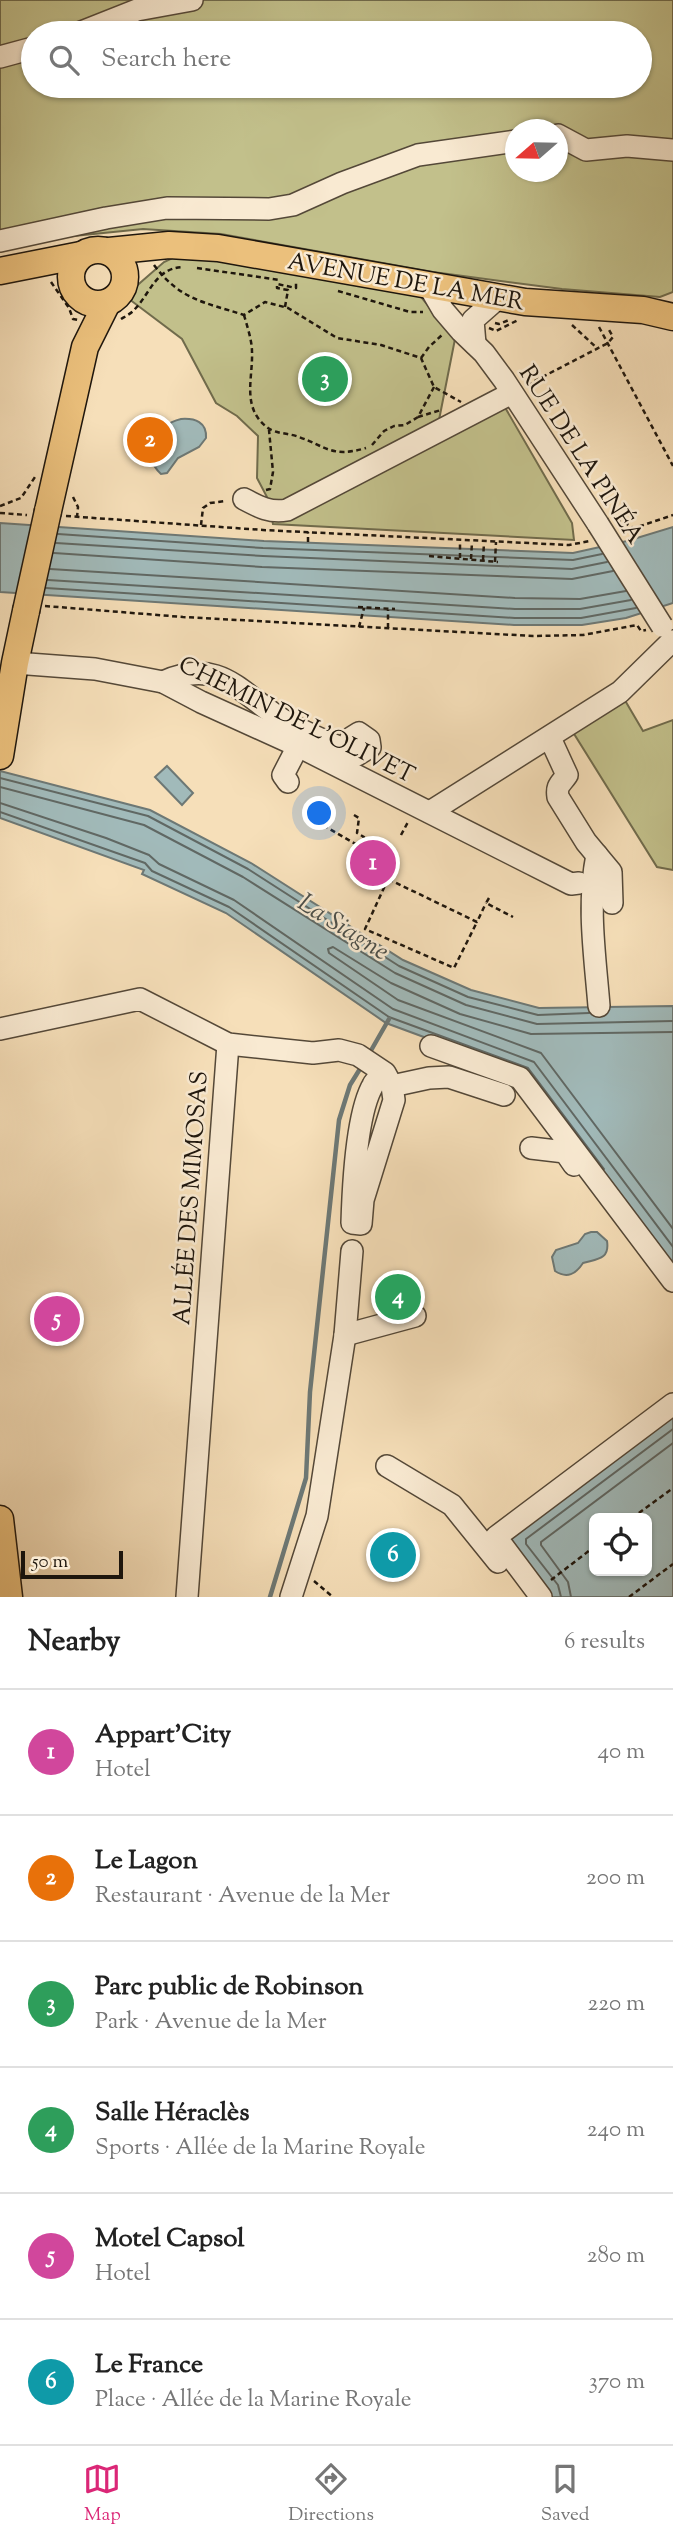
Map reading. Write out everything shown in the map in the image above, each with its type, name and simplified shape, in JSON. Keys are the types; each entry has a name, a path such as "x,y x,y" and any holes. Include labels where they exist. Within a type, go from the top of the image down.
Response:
{"main road":[{"name":"AVENUE DE LA MER","path":"59,280 71,270 80,255 94,249 159,258 218,247 426,299 466,293 551,306 643,310 673,317"},
{"path":"0,756 15,663 33,609 57,469 85,347 109,313 125,282 126,274 121,260 109,251"},
{"path":"125,282 159,258"},
{"path":"0,271 59,280 89,303 109,313"},
{"path":"59,280 85,347"},
{"name":"AVENUE DE LA MER","path":"643,310 673,304"},
{"path":"0,1519 9,1597"}],"street":[{"path":"109,21 137,10 192,0"},
{"path":"0,57 21,51"},
{"path":"568,140 586,149 627,146 673,150"},
{"path":"0,241 167,208 269,209 293,205 342,183 418,155 505,143"},
{"name":"RUE DE LA PINÉA","path":"466,293 458,319 512,393 604,532 669,637"},
{"path":"426,299 458,319 498,298"},
{"path":"244,499 263,509 275,512 287,510 512,393"},
{"path":"430,812 620,692 669,637"},
{"name":"CHEMIN DE L'OLIVET","path":"15,663 95,668 163,681 571,884 579,883"},
{"path":"163,681 180,674 203,672 239,686 286,722 347,751"},
{"path":"550,738 567,775 556,790 558,797 611,872 612,903"},
{"path":"288,782 282,775 298,746"},
{"path":"597,855 593,875 593,928 598,1006"},
{"name":"ALLÉE DES MIMOSAS","path":"0,1029 140,999 228,1044 187,1597"},
{"path":"228,1044 313,1053 339,1050 377,1070 429,1078 449,1077 504,1095"},
{"path":"431,1046 520,1078 673,1281"},
{"path":"352,1223 355,1169 365,1108 377,1070"},
{"path":"531,1148 565,1152 673,1296"},
{"path":"291,1597 317,1516 345,1335 352,1251"},
{"path":"345,1335 415,1316"},
{"path":"477,1534 485,1534 673,1391"},
{"path":"546,1588 496,1537 673,1404"},
{"path":"387,1466 452,1504 525,1597"}],"path":[{"path":"159,258 175,267 296,282 296,288 277,284 277,288 288,290 285,307"},
{"path":"109,313 135,310 159,258"},
{"path":"159,258 169,284 189,297 244,315 265,302 285,307 337,338 381,345 421,358 434,387 475,412"},
{"path":"59,280 53,284 73,319"},
{"path":"332,289 410,312 426,299"},
{"path":"244,315 253,350 249,402 257,417 269,429 299,437 323,449 336,452 363,449 374,444 384,431 405,425 418,416 434,387"},
{"path":"421,358 429,346 458,319 496,331 525,317"},
{"path":"512,393 608,343 613,337 604,321"},
{"path":"564,323 574,326 598,349"},
{"path":"593,324 600,327 673,466"},
{"path":"0,506 21,498 39,472 57,469"},
{"path":"0,513 569,545 604,532 673,515"},
{"path":"307,542 308,532"},
{"path":"460,540 460,558"},
{"path":"471,559 472,541"},
{"path":"483,560 484,541"},
{"path":"429,556 497,562 496,542"},
{"path":"358,607 395,609"},
{"path":"359,627 364,608"},
{"path":"388,608 388,628"},
{"path":"33,609 533,636 583,635 637,625"},
{"path":"354,815 359,818 357,833 364,837 359,846"},
{"path":"316,821 371,853 369,858 384,863 381,870 391,874 365,929 454,968 489,898"},
{"path":"388,879 477,922"},
{"path":"486,904 513,917"},
{"path":"639,1513 673,1488"},
{"path":"546,1588 589,1551"},
{"path":"629,1597 673,1564"},
{"path":"299,1573 333,1597"}],"shaded area":[{"path":"0,0 673,0 673,292 660,297 562,289 433,272 221,234 143,229 14,242 0,247"},
{"path":"181,254 418,293 455,339 439,420 503,404 572,523 574,540 273,524 267,497 257,478 258,436 237,416 216,403 182,339 125,296 164,262"},
{"path":"623,697 643,731 673,720 673,870 657,867 571,729"}],"water":[{"path":"181,419 199,422 204,428 206,438 199,447 178,458 167,473 161,474 151,458 153,441 164,427"},
{"path":"0,523 264,541 573,553 673,527 673,603 626,618 582,625 514,625 0,592"},
{"path":"167,766 193,793 182,805 155,777"},
{"name":"La Siagne","path":"0,771 150,810 251,863 403,960 471,990 539,1008 673,1006 673,1273 524,1074 386,1023 226,913 142,874 144,870 0,818"},
{"path":"597,1232 607,1241 604,1255 583,1263 571,1274 563,1275 555,1271 552,1257 556,1250 578,1243 585,1234"},
{"path":"673,1410 673,1597 547,1597 502,1538"}],"waterway":[{"path":"369,1054 389,1019"},
{"path":"270,1597 306,1478 310,1392 339,1120 350,1085 363,1064"}],"place":[{"name":"Parc public de Robinson","path":"325,379"},
{"name":"Le Lagon","path":"150,440"},
{"name":"Appart'City","path":"373,863"},
{"name":"Salle Héraclès","path":"398,1297"},
{"name":"Motel Capsol","path":"57,1319"},
{"name":"Le France","path":"393,1555"}]}
